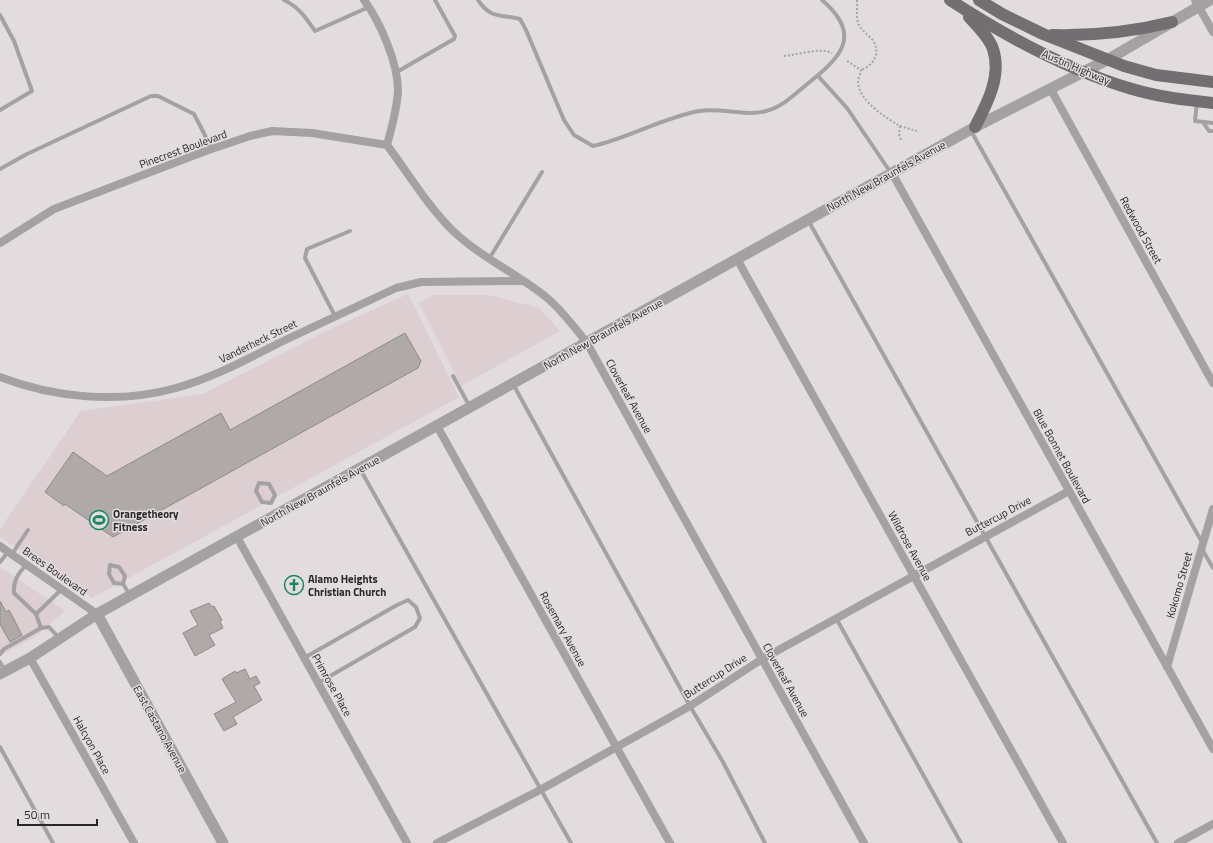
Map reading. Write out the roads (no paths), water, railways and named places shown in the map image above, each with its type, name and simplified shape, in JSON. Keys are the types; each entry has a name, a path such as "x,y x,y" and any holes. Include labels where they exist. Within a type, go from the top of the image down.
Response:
{"main road":[{"name":"Austin Highway","path":"979,0 1002,14 1043,34 1107,60 1156,75 1213,82"},
{"name":"Austin Highway","path":"954,3 1018,42 1083,72 1133,89 1173,98 1213,103"},
{"path":"954,3 982,32 993,48 997,72 984,110 972,129"},
{"path":"1043,34 1082,36 1141,30 1172,22"}],"street":[{"path":"364,0 377,22 392,61 398,90 394,119 387,144"},
{"name":"North New Braunfels Avenue","path":"2,669 30,658 97,614 972,129 1107,60 1172,22 1197,3 1210,0"},
{"path":"1197,3 1213,32"},
{"name":"Redwood Street","path":"1050,88 1213,383"},
{"name":"Pinecrest Boulevard","path":"0,243 54,210 212,149 272,131 312,132 387,144"},
{"name":"Cloverleaf Avenue","path":"387,144 438,215 452,230 489,259 556,306 587,343 864,843"},
{"name":"Blue Bonnet Boulevard","path":"892,173 1213,749"},
{"name":"Wildrose Avenue","path":"737,259 1063,843"},
{"name":"Vanderheck Street","path":"0,377 43,391 80,395 116,397 157,393 211,376 396,288 422,282 522,281"},
{"name":"Rosemary Avenue","path":"437,426 670,843"},
{"name":"Buttercup Drive","path":"437,843 540,790 690,706 762,658 913,574 1068,491"},
{"name":"Kokomo Street","path":"1167,667 1213,509"},
{"name":"Primrose Place","path":"237,537 408,843"},
{"name":"Brees Boulevard","path":"0,546 97,614"},
{"name":"East Castano Avenue","path":"97,614 223,843"},
{"name":"Halcyon Place","path":"30,658 134,843"},
{"path":"1178,843 1213,824"}],"lane":[{"path":"284,0 293,4 303,13 315,31 369,7"},
{"path":"395,74 454,39 455,36 436,0"},
{"path":"478,0 485,10 492,14 520,19 564,120 574,136 592,146 609,142 659,122 700,111 724,110 765,112 783,104 830,66 841,52 844,36 842,21 822,0"},
{"path":"0,15 14,41 32,91 0,110"},
{"path":"818,76 847,108 892,173"},
{"path":"0,169 27,154 151,96 158,96 194,114 212,149"},
{"path":"1197,101 1195,121 1213,123"},
{"path":"1203,122 1209,130 1212,131"},
{"path":"972,129 1213,568"},
{"path":"489,259 542,172"},
{"path":"808,220 986,535 1157,843"},
{"path":"335,317 305,258 307,249 350,231"},
{"path":"453,376 470,407"},
{"path":"513,384 690,706 723,762 765,843"},
{"path":"360,469 571,843"},
{"path":"259,483 269,484 275,495 271,503 262,502 256,491 259,483"},
{"path":"271,503 278,514"},
{"path":"0,562 10,553 28,530"},
{"path":"26,564 16,576 14,594 36,614 41,628"},
{"path":"123,584 114,583 109,574 110,565 119,567 125,576 123,584 130,596"},
{"path":"36,614 62,589"},
{"path":"304,658 397,605 408,600 416,606 420,618 415,627 318,683"},
{"path":"836,617 961,843"},
{"path":"0,654 4,649 41,628 49,627 60,639"},
{"path":"0,747 53,843"}],"place":[{"name":"Orangetheory Fitness","path":"99,520"},
{"name":"Alamo Heights Christian Church","path":"294,585"}]}
